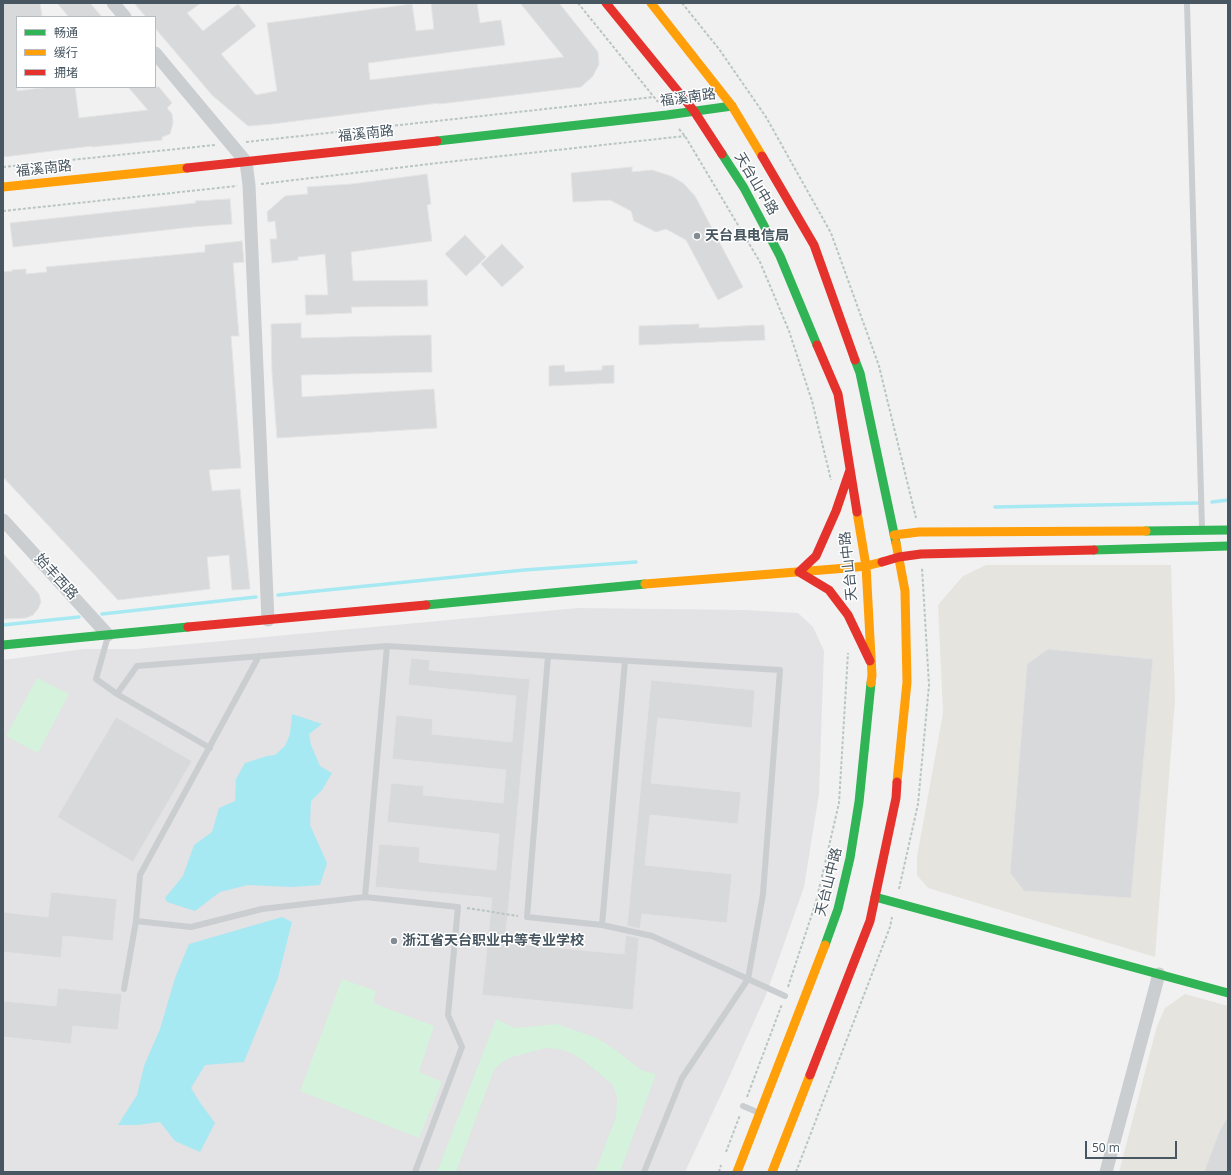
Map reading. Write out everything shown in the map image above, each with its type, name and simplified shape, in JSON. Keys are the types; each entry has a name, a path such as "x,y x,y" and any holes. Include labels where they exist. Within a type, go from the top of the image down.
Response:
{"main road":[{"name":"天台山中路","path":"606,3 694,111 744,188 780,256 838,394 866,566 872,675 859,802 850,858 838,909 812,982 737,1172"},
{"name":"天台山中路","path":"651,3 732,106 814,245 860,373 899,557 904,591 907,682 896,798 870,921 772,1172"},
{"name":"福溪南路","path":"3,187 643,118 732,106"},
{"path":"799,572 816,556 836,511 850,470"},
{"path":"894,535 919,532 1228,530"},
{"path":"3,645 638,585 866,566 899,557 921,554 1228,546"},
{"path":"799,572 829,590 848,615 871,662"},
{"path":"875,897 1228,993"}],"street":[{"path":"113,3 124,16"},
{"path":"156,53 246,162 249,185 268,620"},
{"name":"始丰西路","path":"3,520 108,635"},
{"path":"1106,1172 1159,974"}],"lane":[{"path":"1188,3 1202,531"},
{"path":"108,635 96,679 117,694 210,748"},
{"path":"117,694 137,666 387,646 780,670 763,894 748,979 682,1078 644,1172"},
{"path":"365,897 387,646"},
{"path":"124,989 136,921 140,875 259,656"},
{"path":"548,656 527,917 602,925 652,936 785,996"},
{"path":"602,925 625,661"},
{"path":"136,921 192,927 262,909 365,897 458,907 448,1015 462,1047 414,1172"},
{"path":"743,1106 759,1113"}],"path":[{"path":"3,167 654,97"},
{"path":"3,211 685,136"},
{"path":"458,907 527,917"}],"shaded area":[{"path":"986,565 1171,565 1175,700 1155,957 928,888 917,875 917,857 943,713 938,605 963,576"},
{"name":"浙江省天台职业中等专业学校","path":"578,608 745,610 798,613 813,627 824,651 819,794 804,887 766,995 685,1172 3,1172 3,660 84,649 136,649"},
{"path":"1185,994 1228,1006 1228,1172 1119,1172 1157,1026 1165,1008"}],"green space":[{"path":"37,678 69,694 38,753 6,736"},
{"path":"342,979 376,991 373,1003 434,1026 419,1072 442,1082 419,1138 300,1091"},
{"path":"496,1019 515,1028 557,1024 597,1038 617,1051 641,1070 656,1074 620,1172 595,1172 616,1117 617,1098 613,1085 583,1060 569,1052 546,1048 512,1057 502,1062 494,1070 456,1172 437,1172"}],"water":[{"path":"292,714 322,724 309,734 311,745 320,766 332,773 322,790 311,801 310,825 327,863 320,885 292,887 248,885 220,892 195,911 167,902 165,898 183,876 194,845 212,832 219,808 235,801 236,779 245,763 275,755 285,746 290,734"},
{"path":"282,917 292,922 278,978 244,1062 205,1065 191,1088 215,1123 200,1152 175,1141 160,1122 137,1125 118,1125 137,1095 144,1066 160,1029 175,978 189,944"}],"building":[{"path":"3,3 40,3 42,16 16,16 17,91 42,88 75,88 79,118 148,110 129,88 159,87 172,103 167,108 172,114 173,123 170,134 162,137 162,140 92,146 3,157"},
{"path":"57,3 90,3 101,16 68,16"},
{"path":"134,3 201,3 187,13 203,31 238,4 256,26 221,54 256,95 277,91 267,23 412,4 416,31 434,29 431,3 477,3 480,23 501,20 505,45 368,63 370,80 564,57 520,3 559,3 598,52 599,64 593,76 581,87 248,126 212,95 156,29 156,16 145,16"},
{"name":"天台县电信局","path":"632,167 632,172 652,170 671,176 683,183 695,196 743,287 718,300 686,240 666,229 656,232 634,221 631,211 610,200 573,202 571,173"},
{"path":"427,174 431,204 427,205 432,241 351,252 353,281 427,280 428,306 351,307 352,313 306,315 305,295 328,295 325,254 298,257 298,260 272,263 270,239 277,239 275,221 268,222 267,212 285,196 308,194 307,187 352,184"},
{"path":"230,199 232,224 13,247 10,223 196,203 195,201"},
{"path":"465,235 486,257 466,276 445,254"},
{"path":"242,241 244,262 233,263 239,336 231,336 241,468 209,470 212,491 240,489 250,589 232,590 229,555 207,557 210,589 118,600 3,477 3,272 26,269 26,274 47,272 46,267 205,252 205,245"},
{"path":"502,244 524,267 502,287 481,264"},
{"path":"301,323 301,338 431,335 432,372 301,375 302,397 434,389 437,428 277,438 272,372 271,324"},
{"path":"699,324 699,328 764,325 765,340 639,345 639,326"},
{"path":"564,365 565,372 602,370 602,366 614,365 614,383 549,386 549,366"},
{"path":"3,553 39,594 41,602 38,609 33,615 26,618 4,619"},
{"path":"1048,649 1153,659 1131,898 1024,891 1010,873 1027,664"},
{"path":"411,658 430,660 429,670 530,679 505,943 624,954 626,935 639,938 633,1010 482,995 492,898 375,887 379,844 420,847 419,862 496,870 499,834 387,822 391,783 424,786 423,795 503,803 506,770 392,759 396,715 433,719 432,734 512,742 516,696 408,685"},
{"path":"651,680 755,690 752,728 658,718 651,783 741,792 738,824 650,815 645,865 732,874 727,923 642,914 640,929 627,926"},
{"path":"116,717 192,761 133,862 57,817"},
{"path":"51,892 117,899 113,941 63,936 61,958 3,952 3,912 48,917"},
{"path":"58,988 122,994 118,1030 73,1026 71,1044 3,1037 3,1001 56,1006"},
{"path":"1228,1116 1228,1172 1204,1172 1219,1132"}],"waterway":[{"path":"1212,502 1228,500"},
{"path":"995,507 1198,503"},
{"path":"278,595 524,570 636,562"},
{"path":"102,614 256,597"},
{"path":"3,625 79,617"}],"traffic: fast":[{"path":"437,141 667,115 732,106"},
{"path":"722,154 744,188 780,256 817,345"},
{"path":"855,360 860,373 896,543"},
{"path":"1146,531 1228,530"},
{"path":"1094,550 1228,546"},
{"path":"426,605 645,584"},
{"path":"3,645 188,627"},
{"path":"825,945 838,909 850,858 859,802 871,683"},
{"path":"875,897 1228,993"}],"traffic: slow":[{"path":"651,3 732,106 762,156"},
{"path":"3,187 187,168"},
{"path":"857,512 866,566 872,675 871,683"},
{"path":"894,535 919,532 1146,531"},
{"path":"896,543 905,591 907,682 897,782"},
{"path":"645,584 847,568 866,566 882,562"},
{"path":"737,1172 825,945"},
{"path":"772,1172 810,1075"}],"traffic: jam":[{"path":"606,3 694,111 722,154"},
{"path":"187,168 437,141"},
{"path":"762,156 814,245 855,360"},
{"path":"817,345 838,394 857,512"},
{"path":"850,470 836,511 816,556 799,572 829,590 848,615 870,661"},
{"path":"882,562 899,557 921,554 1094,550"},
{"path":"188,627 426,605"},
{"path":"810,1075 870,921 896,798 897,782"}],"place":[{"name":"天台县电信局","path":"697,236"},
{"name":"浙江省天台职业中等专业学校","path":"394,941"}]}
